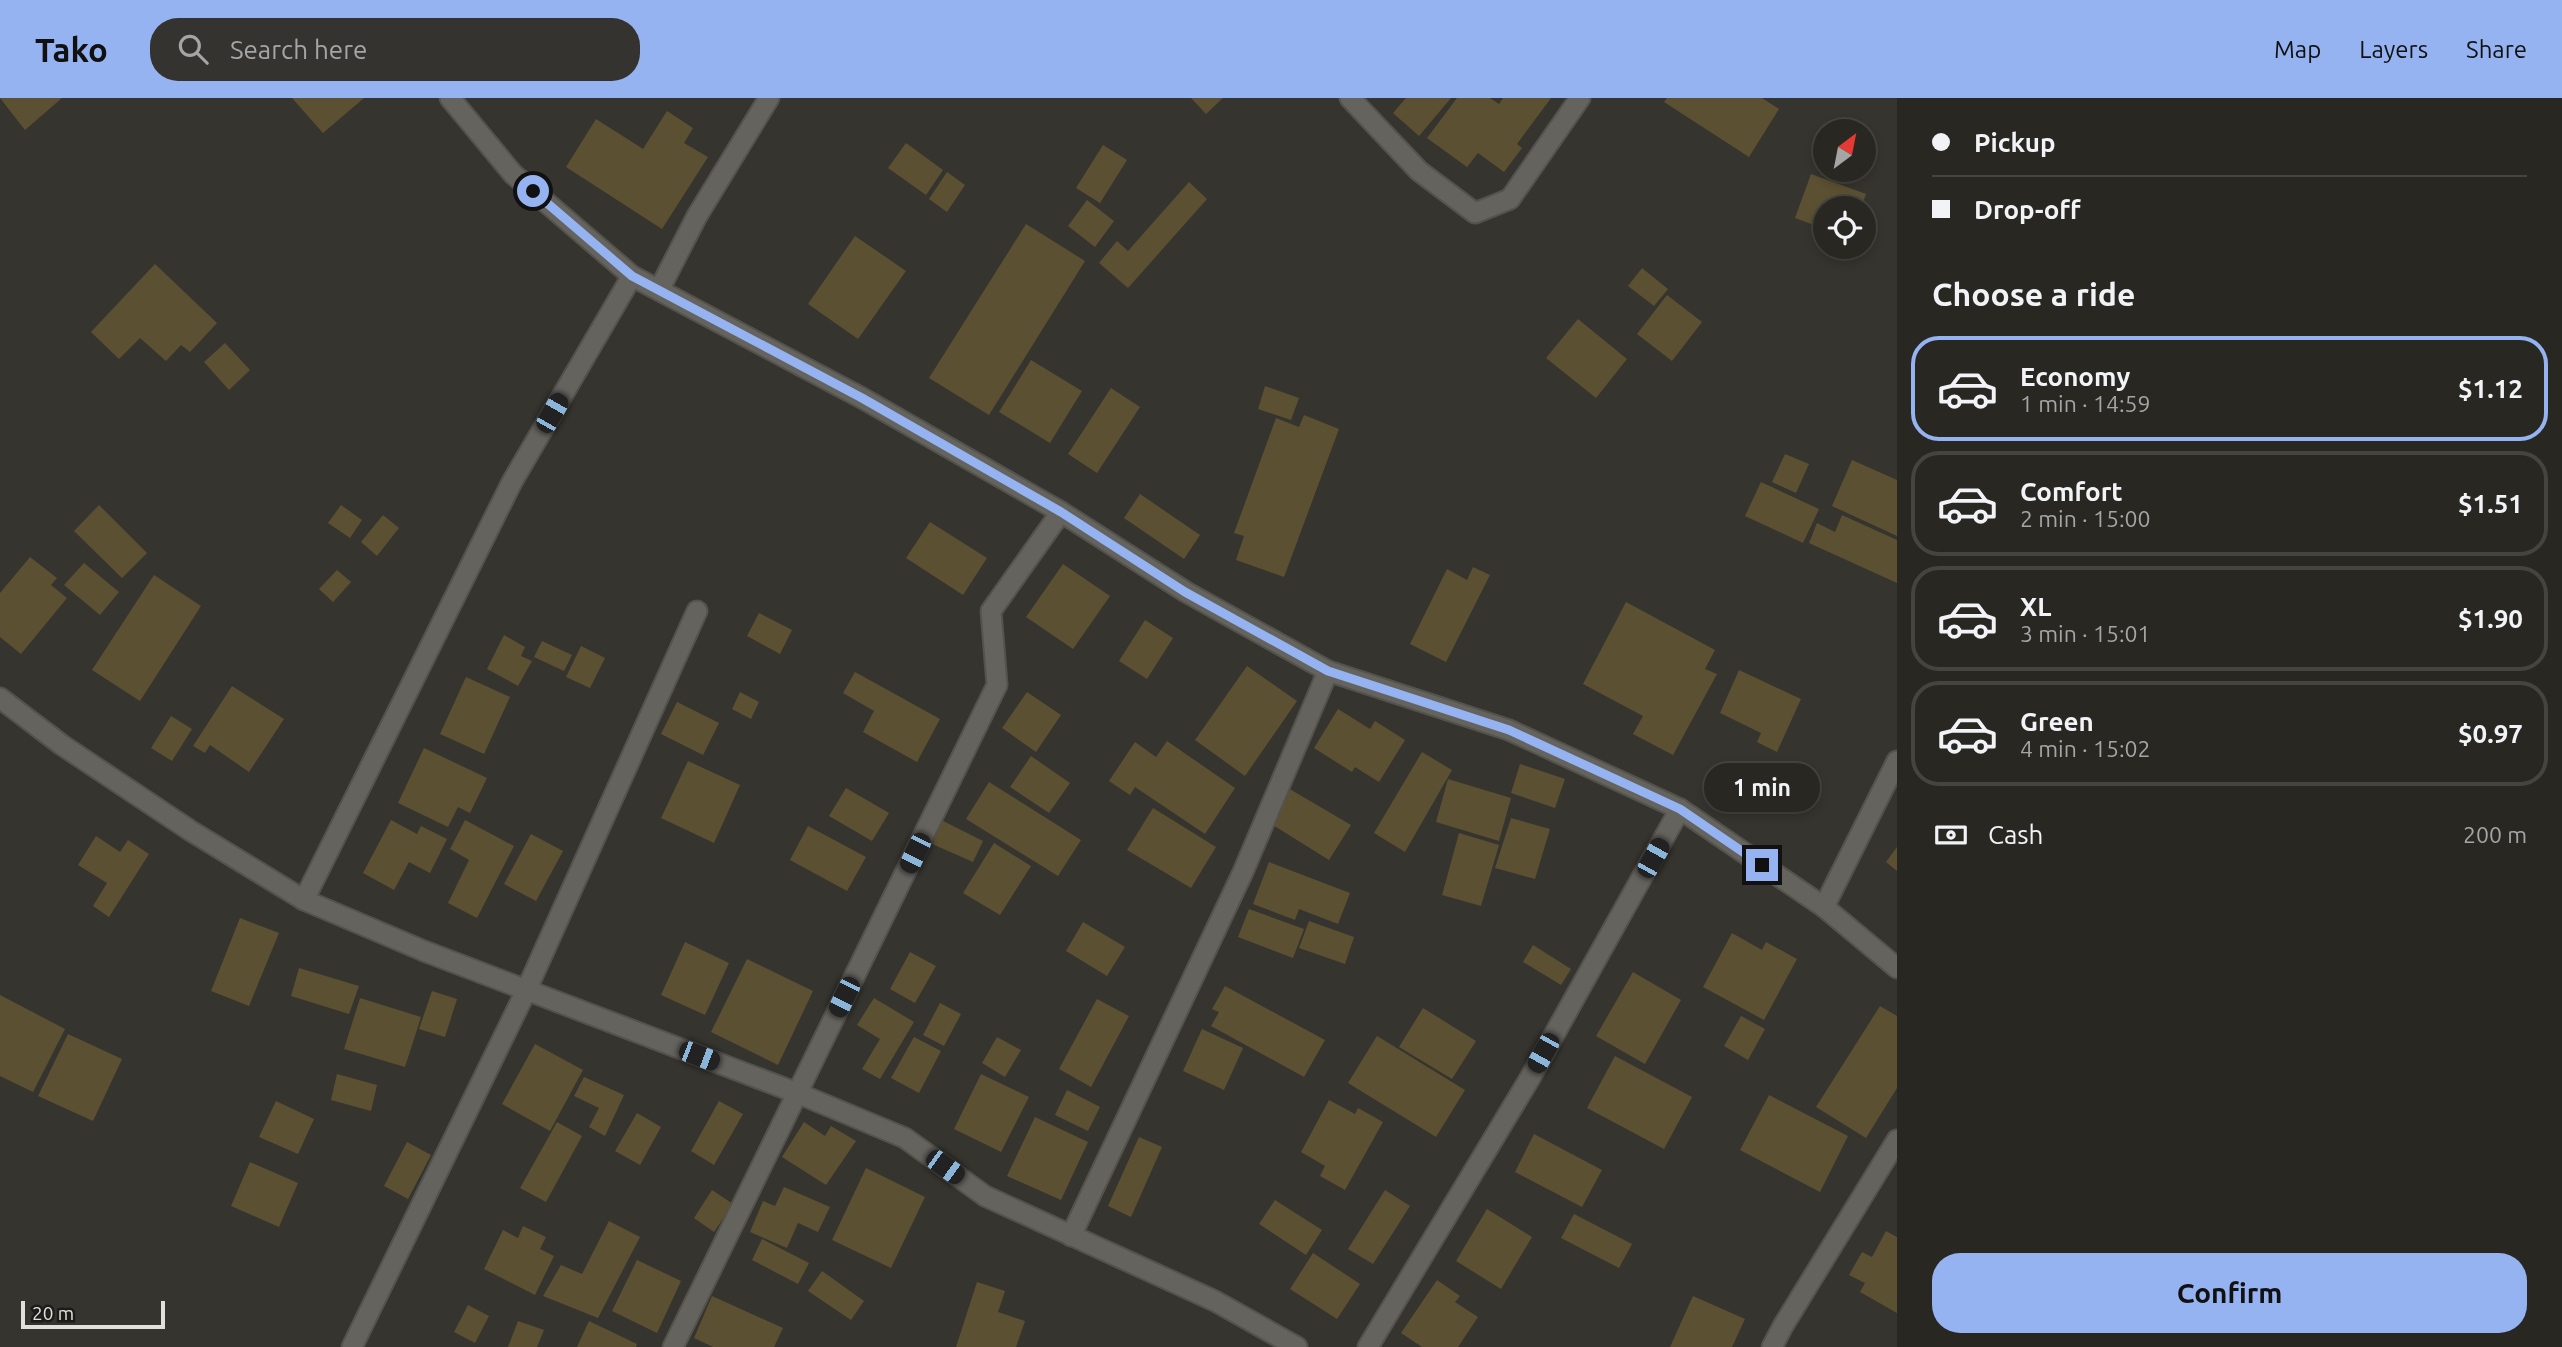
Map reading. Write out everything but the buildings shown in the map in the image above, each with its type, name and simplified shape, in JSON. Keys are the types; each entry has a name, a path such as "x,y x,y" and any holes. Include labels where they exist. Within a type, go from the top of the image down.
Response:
{"street":[{"path":"450,98 513,174 632,276 862,398 1061,512 1185,592 1328,671 1509,730 1680,809 1824,907 1897,968"},
{"path":"659,290 697,216 769,98"},
{"path":"1350,98 1419,171 1475,213 1510,199 1580,98"},
{"path":"304,900 512,482 632,276"},
{"path":"673,1347 997,685 992,611 1061,512"},
{"path":"352,1347 526,991 697,611"},
{"path":"1071,1236 1243,872 1328,671"},
{"path":"0,698 83,759 191,831 304,900 526,991 797,1093 905,1138 985,1196 1215,1301 1297,1347"},
{"path":"1824,907 1897,761"},
{"path":"1368,1347 1530,1077 1680,809"},
{"path":"1772,1347 1897,1140"}],"route":[{"path":"533,191 632,276 862,398 1061,512 1185,592 1328,671 1509,730 1680,809 1762,865"}]}
